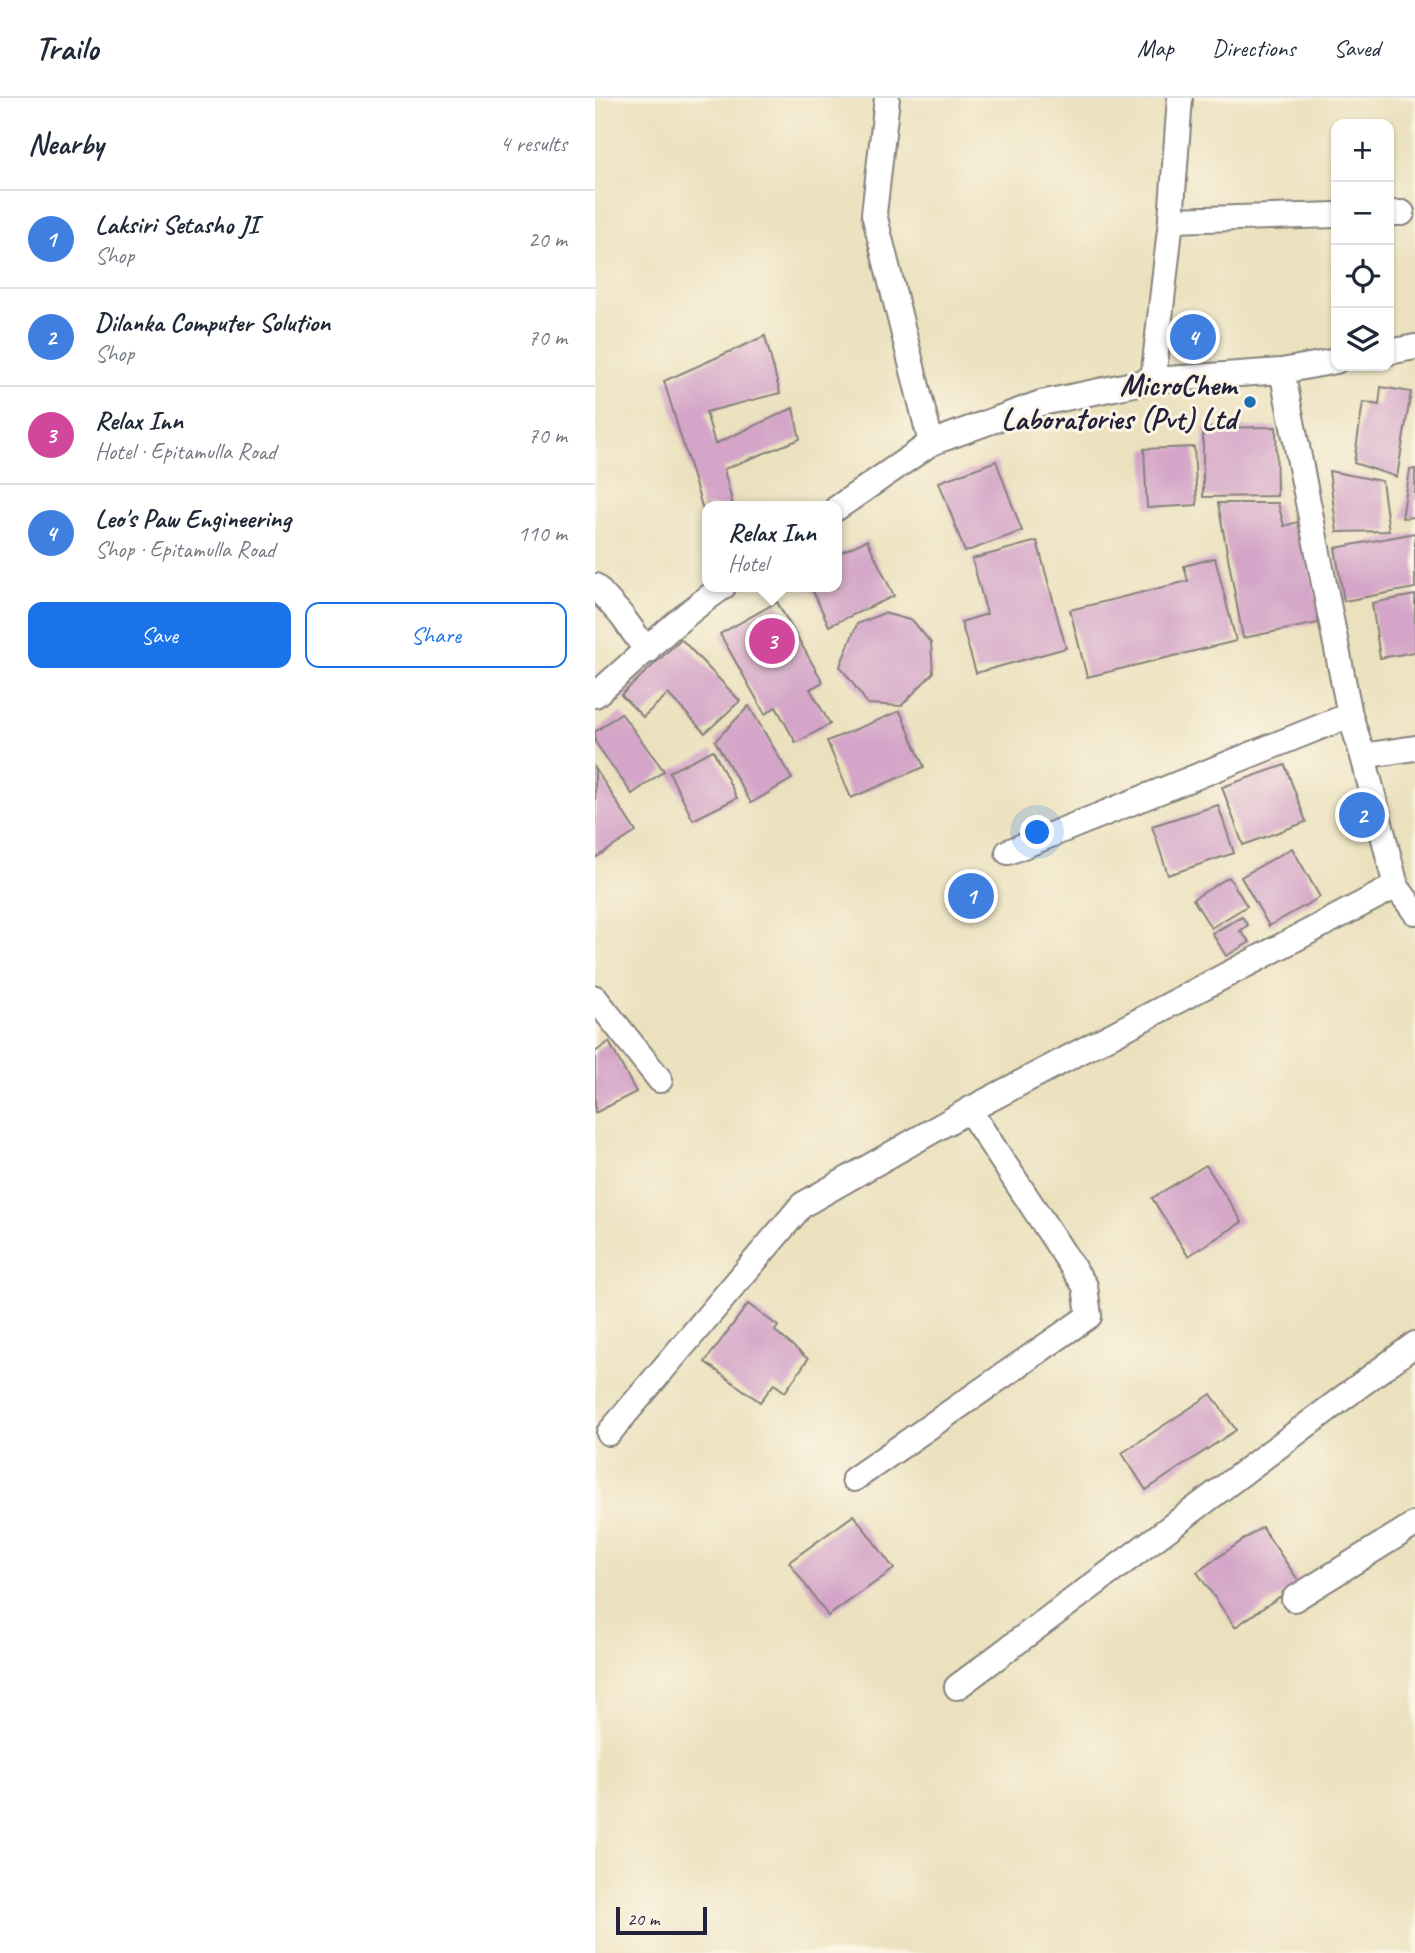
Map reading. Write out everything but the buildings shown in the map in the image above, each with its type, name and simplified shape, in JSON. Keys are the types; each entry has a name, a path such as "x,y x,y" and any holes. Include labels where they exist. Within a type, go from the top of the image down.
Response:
{"street":[{"path":"887,98 874,214 931,443"},
{"path":"1153,380 1171,220 1180,98"},
{"path":"1171,220 1331,215"},
{"path":"1394,351 1415,347"},
{"path":"842,505 931,443 1041,402 1153,380 1282,372 1331,362"},
{"path":"1282,372 1350,715 1396,886 1415,912"},
{"path":"595,586 622,616 647,651"},
{"path":"595,695 691,609 716,592"},
{"path":"1008,852 1350,715"},
{"path":"1363,756 1415,748"},
{"path":"609,1433 802,1205 969,1110 1396,886"},
{"path":"595,998 660,1080"},
{"path":"854,1479 1089,1317 1085,1286 969,1110"},
{"path":"957,1687 1415,1344"},
{"path":"1294,1599 1415,1524"}],"place":[{"name":"Leo's Paw Engineering","path":"1193,337"},
{"name":"MicroChem Laboratories (Pvt) Ltd","path":"1250,402"},
{"name":"Relax Inn","path":"772,641"},
{"name":"Dilanka Computer Solution","path":"1362,815"},
{"name":"Laksiri Setasho JI","path":"971,896"}]}
